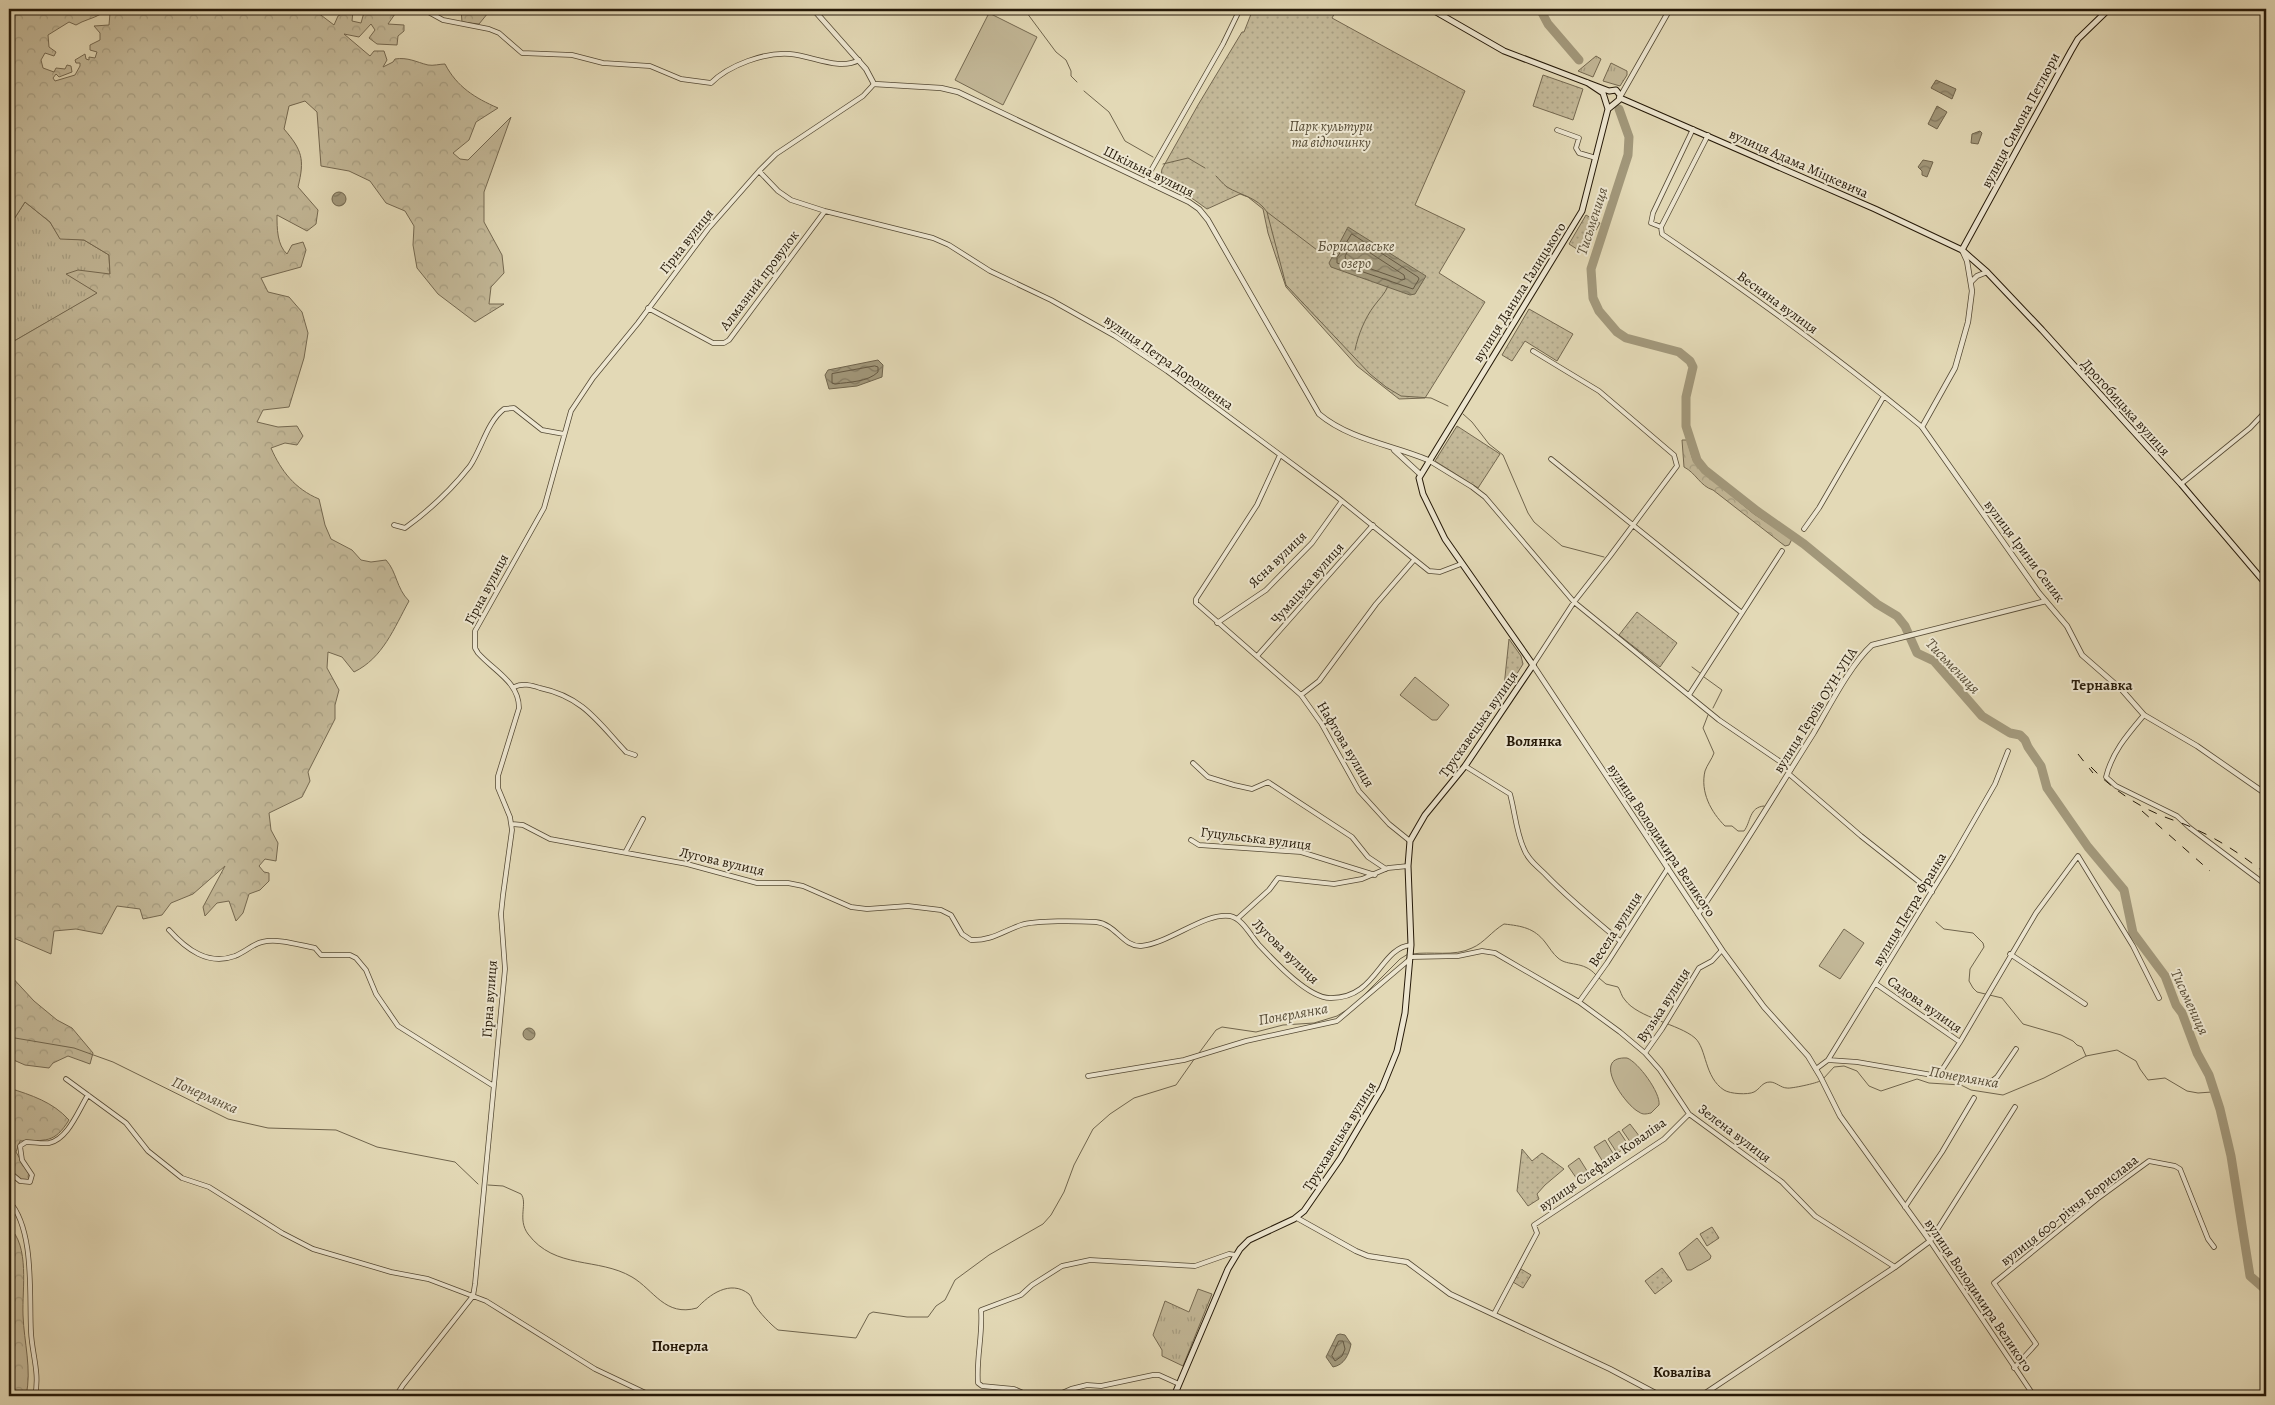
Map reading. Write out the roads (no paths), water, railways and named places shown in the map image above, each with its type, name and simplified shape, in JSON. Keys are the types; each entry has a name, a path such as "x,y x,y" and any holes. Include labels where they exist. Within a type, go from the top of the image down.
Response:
{"main road":[{"path":"1431,9 1498,48 1588,83 1609,90 1616,90 1621,98 1608,109 1606,95 1609,90"},
{"name":"вулиця Симона Петлюри","path":"1962,250 2078,39 2109,9"},
{"path":"1588,83 1599,90 1611,103 1615,103"},
{"name":"вулиця Адама Міцкевича","path":"1621,98 1909,224 1962,250"},
{"name":"вулиця Данила Галицького","path":"1420,474 1575,224 1584,204 1608,109"},
{"name":"Дрогобицька вулиця","path":"1962,250 1987,272 2181,484 2266,584"},
{"name":"вулиця Володимира Великого","path":"1420,474 1419,482 1423,494 1445,539 1533,665"},
{"name":"Трускавецька вулиця","path":"1174,1396 1228,1270 1236,1256 1245,1244 1255,1236 1297,1218 1323,1184 1374,1103 1387,1078 1403,1028 1411,954 1408,866 1410,841 1425,815 1465,766 1533,665"}],"street":[{"path":"423,9 443,20 490,29 522,53 572,54 603,63 650,66 664,74 697,82 711,82 731,69 762,57 789,54 844,66 859,60"},
{"path":"813,9 859,60 874,84"},
{"path":"1145,181 1223,44 1240,9"},
{"path":"1621,98 1625,87 1670,9"},
{"name":"Шкільна вулиця","path":"874,84 941,88 958,92 1189,202 1208,220 1320,414 1346,430 1393,449 1414,454 1428,460"},
{"name":"Гірна вулиця","path":"473,1296 504,968 502,904 512,824 498,788 498,776 518,708 519,698 514,687 478,653 475,648 475,631 544,508 571,411 581,395 708,229 759,170 776,154 863,96 874,84"},
{"path":"1616,90 1625,87"},
{"name":"Весняна вулиця","path":"1693,129 1653,213 1652,223 1661,227 1662,234 1760,300 1922,427"},
{"path":"1556,130 1580,138 1576,148 1579,153 1596,158"},
{"path":"1661,227 1708,135"},
{"name":"вулиця Петра Дорошенка","path":"759,170 784,196 801,204 933,238 949,244 990,271 1051,300 1115,336 1342,501 1429,571 1434,573 1461,564"},
{"name":"Алмазний провулок","path":"648,308 713,343 724,343 825,211"},
{"path":"1922,427 1955,368 1972,302 1971,282 1962,250"},
{"path":"1971,282 1977,276 1987,272"},
{"path":"1533,351 1599,390 1674,456 1677,466 1574,602 1533,665"},
{"path":"1804,529 1819,508 1884,396"},
{"path":"394,525 405,528 448,492 470,465 497,416 504,409 514,408 542,430 564,434"},
{"path":"2181,484 2250,428 2266,411"},
{"name":"вулиця Ірини Сеник","path":"1922,427 2046,601 2067,626 2082,656 2122,690 2144,715 2197,746 2266,794"},
{"name":"Шкільна вулиця","path":"1393,449 1409,466 1420,474"},
{"name":"Нафтова вулиця","path":"1280,455 1256,506 1196,599 1196,603 1258,655 1300,695 1320,723 1359,791 1389,824 1410,841"},
{"path":"1551,459 1742,613"},
{"path":"1428,460 1485,497 1574,602 1689,695 1790,771 1861,836 1932,892"},
{"name":"Ясна вулиця","path":"1218,623 1266,590 1312,543 1342,501"},
{"name":"Чумацька вулиця","path":"1258,655 1373,525"},
{"path":"1689,695 1782,551"},
{"path":"1300,695 1319,681 1376,604 1414,560"},
{"name":"вулиця Героїв ОУН-УПА","path":"1698,914 1730,867 1866,650 1872,645 2046,601"},
{"name":"вулиця Володимира Великого","path":"1533,665 1722,950 1764,1006 1808,1056 1840,1116 1930,1241 2034,1396"},
{"path":"514,687 522,684 559,692 580,704 626,752 635,755"},
{"path":"2144,715 2126,736 2114,755 2106,777 2116,786 2177,816 2190,828 2266,885"},
{"name":"вулиця Петра Франка","path":"1816,1069 1828,1060 1932,892 1995,784 2008,751"},
{"path":"1193,763 1208,777 1234,785 1252,789 1266,782 1270,783 1352,837 1368,857 1386,869"},
{"path":"1465,766 1510,794 1520,837 1524,850 1530,859 1565,894 1620,941"},
{"path":"626,851 643,819"},
{"name":"Лугова вулиця","path":"512,824 523,825 550,838 688,864 757,883 788,882 803,886 851,907 867,909 908,906 941,910 951,915 962,934 971,940 989,939 1028,924 1096,922 1111,927 1128,944 1142,946 1161,942 1214,917 1223,916 1237,919 1258,944 1302,986 1324,998 1341,997 1359,990 1377,975 1385,960 1403,946 1411,954"},
{"name":"Гуцульська вулиця","path":"1191,840 1200,845 1301,852 1375,875"},
{"path":"1938,1076 2036,913 2078,856 2133,946 2159,998"},
{"path":"1237,919 1278,878 1334,884 1375,875 1386,869 1408,866"},
{"name":"Весела вулиця","path":"1579,1002 1600,974 1668,868"},
{"path":"169,930 186,947 206,958 216,959 236,956 257,944 272,941 315,948 321,955 350,955 361,963 376,994 398,1026 492,1084"},
{"name":"Вузька вулиця","path":"1645,1053 1662,1030 1699,968 1712,961 1722,950"},
{"name":"Зелена вулиця","path":"1411,954 1458,956 1482,951 1495,953 1579,1002 1645,1053 1660,1070 1689,1114 1782,1182 1816,1216 1895,1267"},
{"path":"1088,1076 1150,1067 1206,1052 1211,1053 1246,1041 1337,1021 1411,954"},
{"path":"2010,954 2085,1004"},
{"name":"Садова вулиця","path":"1876,984 1960,1042"},
{"path":"1828,1060 1857,1062 1938,1076 1992,1081 1997,1077 2016,1049"},
{"path":"66,1079 126,1123 148,1151 182,1178 209,1187 282,1233 313,1249 391,1272 428,1279 486,1301 595,1369 652,1396"},
{"path":"9,1172 20,1180 30,1182 32,1175 22,1160 20,1146 26,1142 47,1143 56,1141 64,1135 88,1096"},
{"path":"1905,1207 1942,1152 1974,1098"},
{"path":"1701,1396 1895,1267 1930,1241 2014,1107"},
{"name":"вулиця Стефана Коваліва","path":"1494,1314 1537,1233 1534,1225 1664,1139 1689,1114"},
{"name":"вулиця 600-річчя Борислава","path":"2014,1368 2036,1344 1994,1284 2097,1199 2149,1161 2175,1166 2180,1169 2208,1239 2214,1247"},
{"path":"9,1201 21,1221 24,1232 30,1285 32,1344 37,1366 36,1396"},
{"path":"1297,1218 1356,1252 1407,1262 1450,1294 1610,1369 1661,1396"},
{"path":"1030,1396 1014,1389 982,1386 978,1383 977,1364 982,1331 981,1310 1021,1295 1032,1284 1062,1266 1090,1260 1195,1266 1229,1254 1236,1256"},
{"path":"396,1396 473,1296"},
{"path":"1055,1396 1087,1385 1101,1386 1153,1375 1160,1375 1179,1384"}],"water":[{"path":"1936,80 1956,89 1952,99 1931,88"},
{"path":"1937,106 1947,112 1937,129 1928,124"},
{"path":"1980,131 1982,133 1978,144 1971,143 1972,134"},
{"path":"1923,160 1933,162 1927,177 1922,175 1922,171 1918,167"},
{"path":"336,192 342,192 346,199 342,206 336,206 332,202 332,196"},
{"name":"Бориславське озеро","path":"1348,227 1426,276 1415,294 1410,295 1331,267 1329,263"},
{"path":"878,360 883,365 882,377 857,386 829,389 825,375 828,370"},
{"path":"529,1028 535,1034 529,1040 523,1034"},
{"path":"1337,1335 1345,1335 1351,1344 1345,1359 1333,1367 1326,1357"}],"waterway":[{"path":"1024,9 1056,52 1066,60 1071,76 1077,82"},
{"name":"Тисьмениця","path":"1540,9 1548,24 1579,60"},
{"path":"1084,91 1109,112 1125,141 1153,157"},
{"name":"Тисьмениця","path":"1619,109 1629,137 1628,155 1591,269 1593,298 1599,311 1617,332 1626,338 1679,352 1690,361 1693,367 1686,397 1686,426 1697,460 1705,470 1757,511 1804,544 1877,604 1897,616 1905,626 1917,653 1934,661 1982,716 2010,733 2020,735 2025,740 2041,766 2047,788 2088,847 2124,890 2133,933 2165,976 2176,1005 2182,1013 2197,1053 2209,1075 2220,1109 2231,1156 2250,1276 2266,1290"},
{"path":"1163,164 1188,158 1205,168"},
{"path":"1216,176 1227,187 1259,203 1267,212 1317,250"},
{"path":"1267,212 1286,285 1370,374 1386,387 1401,396 1431,398 1448,406"},
{"path":"1355,350 1365,321 1388,286"},
{"path":"1463,414 1472,422 1489,444 1503,455 1528,513 1534,522 1562,546 1604,557"},
{"path":"1692,667 1700,673"},
{"path":"1704,677 1722,690 1713,708"},
{"path":"1708,715 1703,728 1714,753 1705,771 1704,786 1711,808 1725,826 1732,826 1738,831 1744,831 1753,812 1759,807 1764,806"},
{"path":"1936,922 1944,929 1973,933 1983,943 1984,947 1970,969 1969,981 1977,992 2002,998 2023,1024 2061,1035 2073,1041 2082,1047 2086,1056"},
{"name":"Понерлянка","path":"1412,954 1465,951 1480,943 1504,924 1532,931 1541,937 1562,961 1586,967 1596,975"},
{"name":"Понерлянка","path":"1360,999 1400,959 1408,954"},
{"name":"Понерлянка","path":"1599,978 1606,984 1618,987 1625,1000 1639,1012 1688,1033 1695,1038 1702,1049 1709,1071 1724,1090 1739,1094 1751,1093 1765,1083 1770,1082 1789,1088 1820,1081"},
{"name":"Понерлянка","path":"1199,1053 1216,1030 1222,1027 1256,1032 1283,1025 1314,1023 1337,1016 1345,1011"},
{"name":"Понерлянка","path":"9,1037 74,1048 113,1062 228,1119 268,1128 336,1130 377,1147 455,1162 478,1184"},
{"name":"Понерлянка","path":"1823,1079 1834,1067 1844,1066 1857,1071 1869,1086 1881,1091 1917,1079 1929,1083 1961,1085 1971,1090 2003,1095 2044,1078 2086,1056 2117,1050 2136,1061 2148,1080 2165,1078 2187,1091 2198,1093 2212,1092"},
{"name":"Понерлянка","path":"488,1185 503,1186 521,1194 524,1202 523,1223 528,1234 539,1245 551,1253 564,1258 605,1267 632,1277 668,1306 686,1310 697,1308 720,1290 735,1288 749,1294 759,1311 778,1330 856,1338 869,1314 873,1312 907,1317 928,1317 936,1306 945,1300 955,1280 989,1255 1043,1224 1051,1215 1064,1192 1074,1165 1093,1129 1110,1114 1134,1098 1176,1085 1195,1058"}],"railway":[{"path":"2078,754 2093,773"},
{"path":"2091,767 2114,788 2132,800 2150,811 2214,838 2266,874"},
{"path":"2142,811 2210,871"}],"district":[{"name":"Тернавка","path":"2102,685"},
{"name":"Волянка","path":"1534,741"},
{"name":"Понерла","path":"680,1346"},
{"name":"Коваліва","path":"1682,1372"}],"park label":[{"name":"Парк культури та відпочинку","path":"1331,134"}]}
